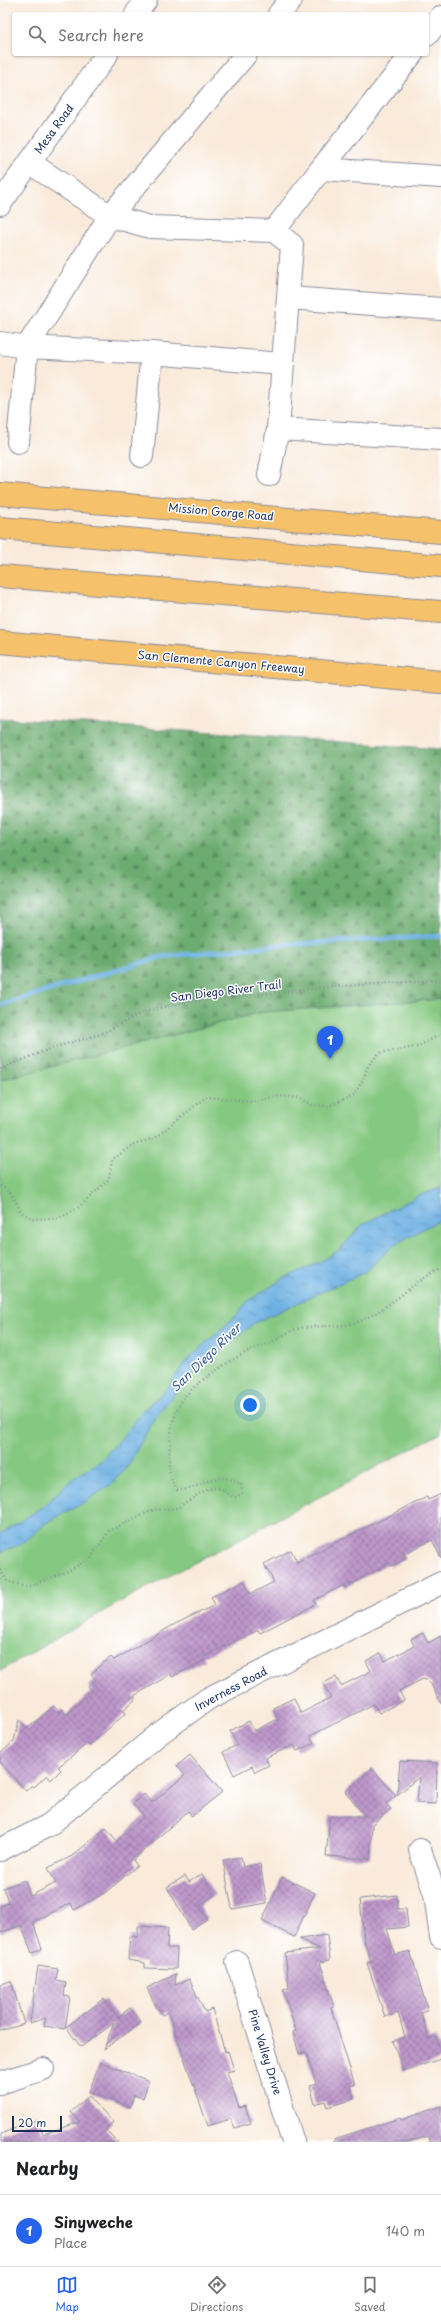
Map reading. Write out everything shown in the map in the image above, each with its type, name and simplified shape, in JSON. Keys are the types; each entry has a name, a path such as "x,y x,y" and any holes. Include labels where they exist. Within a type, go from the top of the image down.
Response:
{"main road":[{"name":"Mission Gorge Road","path":"0,494 441,532"},
{"path":"0,528 441,566"},
{"path":"0,576 441,612"},
{"name":"San Clemente Canyon Freeway","path":"0,642 441,682"}],"street":[{"path":"137,12 146,0"},
{"path":"281,12 291,0"},
{"path":"429,32 441,17"},
{"name":"Mesa Road","path":"0,204 107,56"},
{"path":"18,442 27,347 110,216 244,56"},
{"path":"274,231 410,56"},
{"path":"30,163 110,216 150,227 274,231 292,245 289,298 281,364 278,429 269,475"},
{"path":"321,169 441,177"},
{"path":"289,298 441,310"},
{"path":"0,343 27,347 152,353 281,364"},
{"path":"142,456 152,353"},
{"path":"278,429 441,439"},
{"name":"Inverness Road","path":"0,1850 49,1825 160,1733 209,1698 441,1583"},
{"path":"420,1850 435,1894 441,1936"},
{"name":"Pine Valley Drive","path":"237,1962 293,2142"},
{"path":"0,2083 44,2069"}],"path":[{"name":"San Diego River Trail","path":"0,1069 52,1048 101,1034 144,1012 179,1003 327,987 441,980"},
{"path":"0,1186 11,1193 21,1212 33,1219 59,1218 78,1208 109,1179 112,1160 134,1144 154,1138 206,1097 253,1100 280,1096 300,1098 312,1105 329,1106 354,1095 363,1080 368,1066 379,1053 417,1047 441,1034"},
{"path":"0,1570 7,1582 28,1587 68,1571 90,1558 109,1532 153,1510 177,1508 213,1488 221,1488 226,1493 235,1497 242,1494 241,1484 228,1477 207,1479 187,1490 177,1490 169,1478 168,1460 171,1433 178,1408 186,1396 220,1368 246,1352 271,1343 295,1330 334,1327 358,1322 378,1313 429,1274 441,1269"}],"green space":[{"path":"0,718 441,749 441,999 262,1012 0,1080"},
{"path":"441,999 441,1433 118,1603 0,1671 0,1080 262,1012"}],"water":[{"name":"San Diego River","path":"441,1188 441,1219 394,1245 365,1272 254,1323 183,1383 153,1420 128,1466 109,1486 85,1502 46,1523 22,1544 0,1552 0,1535 42,1507 74,1478 102,1460 142,1411 164,1392 188,1359 238,1314 247,1302 281,1280 322,1261 339,1250 363,1224 418,1196"}],"building":[{"path":"441,1494 441,1558 432,1540 403,1554 406,1559 391,1566 389,1563 345,1588 344,1585 314,1600 316,1604 260,1633 258,1630 203,1657 205,1660 172,1677 171,1674 134,1696 136,1699 123,1710 126,1713 90,1745 88,1743 58,1767 61,1770 51,1780 47,1775 34,1787 32,1785 26,1791 0,1762 0,1754 14,1741 19,1720 27,1729 54,1706 59,1712 62,1709 66,1715 92,1691 88,1686 96,1680 91,1674 111,1657 114,1660 175,1624 215,1605 211,1597 244,1581 250,1594 274,1582 264,1564 291,1550 297,1562 427,1497 428,1500"},
{"path":"423,1633 428,1643 441,1636 441,1704 430,1682 428,1683 425,1678 399,1691 404,1700 379,1713 374,1704 310,1736 314,1743 297,1751 294,1745 265,1758 269,1765 255,1772 252,1766 234,1775 223,1752 237,1745 230,1731 249,1721 254,1731 278,1719 273,1708 294,1698 301,1713 331,1698 323,1683 336,1677 341,1686 371,1671 366,1661 381,1653 385,1661 414,1646 411,1639"},
{"path":"190,1755 222,1792 192,1816 188,1811 133,1860 137,1866 106,1892 74,1910 71,1903 33,1922 42,1949 32,1953 21,1925 0,1933 0,1906 9,1903 3,1888 25,1880 30,1896 56,1883 48,1868 72,1856 106,1828 117,1841 144,1816 133,1804 144,1794 152,1803 185,1775 177,1766"},
{"path":"400,1761 437,1763 436,1804 417,1803 419,1777 397,1795"},
{"path":"372,1768 396,1796 386,1804 391,1809 372,1824 370,1859 326,1856 330,1816 365,1816 345,1792"},
{"path":"241,1857 243,1867 260,1864 267,1903 232,1909 223,1860"},
{"path":"202,1874 215,1895 199,1906 207,1919 191,1929 167,1887 185,1876 189,1882"},
{"path":"282,1877 315,1893 294,1937 262,1921"},
{"path":"397,1895 398,1909 406,1909 408,1927 387,1929 395,1955 410,1951 428,2011 421,2013 429,2039 436,2037 441,2052 441,2059 403,2071 393,2041 405,2037 398,2013 385,2017 367,1963 371,1962 364,1940 360,1899"},
{"path":"138,1926 168,1928 167,1948 177,1948 176,1969 145,1968 145,1963 128,1960 130,1936 138,1937"},
{"path":"327,1935 330,1960 320,1962 334,2007 331,2008 355,2085 350,2086 354,2099 327,2107 325,2101 315,2104 310,2085 316,2083 306,2052 299,2054 293,2032 296,2031 283,1990 289,1988 285,1953 320,1949 299,1939"},
{"path":"38,1966 58,1969 56,1980 66,1982 64,1996 70,1997 65,2029 44,2026 46,2018 30,2023"},
{"path":"176,1974 175,1985 189,1979 205,2012 212,2009 225,2052 228,2051 234,2070 227,2072 239,2108 245,2106 251,2123 234,2128 230,2119 208,2126 168,2012 162,2015 147,1988"},
{"path":"11,1981 24,2024 0,2031 0,1984"},
{"path":"104,1999 118,2017 130,2008 141,2023 104,2049 114,2023 81,2047 66,2027"},
{"path":"100,2062 149,2081 143,2098 134,2095 130,2107 89,2092"},
{"path":"89,2096 113,2122 105,2129 118,2142 0,2142 0,2134 37,2120 43,2134 80,2122 71,2112"},
{"path":"441,2106 441,2142 430,2142 429,2136 408,2142 334,2142 334,2139 400,2118 401,2120"}],"waterway":[{"path":"0,1005 160,957 279,945 441,936"}],"place":[{"name":"Sinyweche","path":"330,1059"}]}
